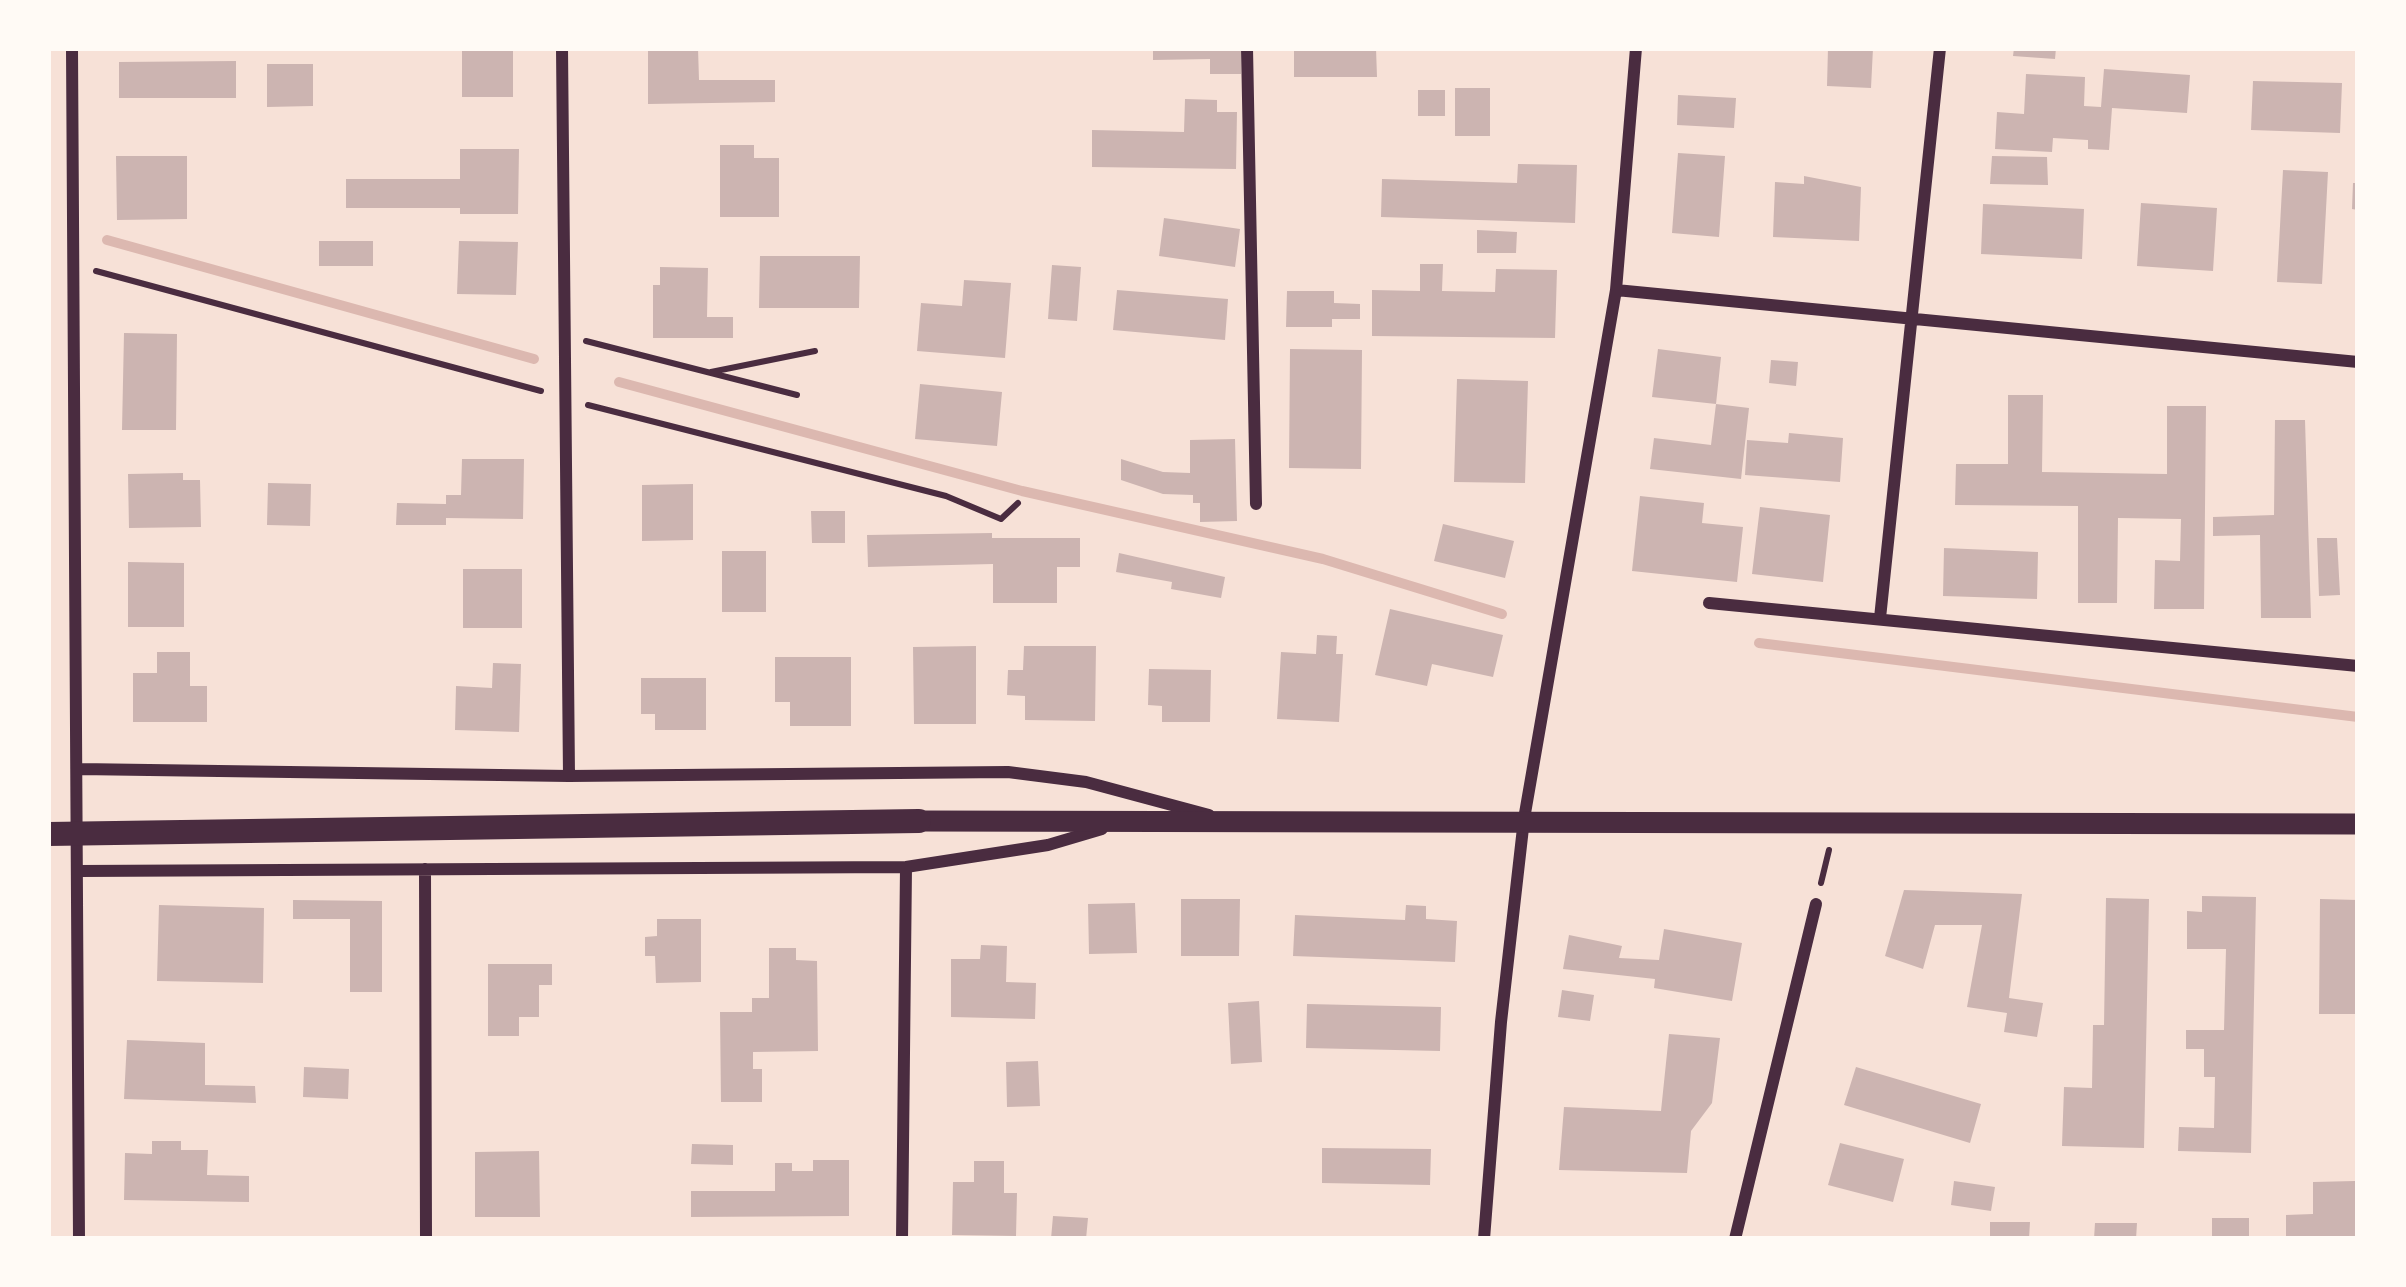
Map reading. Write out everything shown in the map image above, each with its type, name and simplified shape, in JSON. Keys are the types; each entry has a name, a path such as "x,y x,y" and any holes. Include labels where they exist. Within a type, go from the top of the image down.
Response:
{"main road":[{"path":"48,834 919,821"}],"street":[{"path":"72,48 80,1239"},
{"path":"562,48 569,776"},
{"path":"1247,48 1256,504"},
{"path":"1484,1239 1501,1022 1524,819 1616,290 1636,48"},
{"path":"1880,618 1940,48"},
{"path":"1616,290 2358,362"},
{"path":"1709,603 2358,666"},
{"path":"79,769 569,776 1008,772 1086,782 1228,820"},
{"path":"919,821 2358,824"},
{"path":"79,871 906,867 1048,845 1126,821"},
{"path":"902,1239 906,867"},
{"path":"425,869 426,1239"},
{"path":"1735,1239 1816,904"}],"path":[{"path":"565,336 797,394"},
{"path":"707,373 815,351"},
{"path":"1816,904 1836,820"}],"building":[{"path":"462,48 513,48 513,97 462,97"},
{"path":"698,48 699,80 775,80 775,102 648,104 648,50"},
{"path":"1153,48 1241,48 1241,74 1210,74 1210,59 1153,60"},
{"path":"1294,48 1376,48 1377,77 1294,77"},
{"path":"1828,48 1873,48 1871,88 1827,86"},
{"path":"2014,48 2056,48 2055,59 2013,56"},
{"path":"236,61 236,98 119,98 119,62"},
{"path":"267,64 313,64 313,106 267,107"},
{"path":"2104,69 2190,75 2187,113 2112,108 2109,150 2088,149 2088,140 2053,138 2052,152 1995,149 1997,112 2024,114 2026,74 2085,77 2084,106 2101,107"},
{"path":"2253,81 2342,83 2340,133 2251,130"},
{"path":"1455,88 1490,88 1490,136 1455,136"},
{"path":"1418,90 1445,90 1445,116 1418,116"},
{"path":"1678,95 1736,98 1734,128 1677,125"},
{"path":"1185,99 1217,100 1217,112 1237,112 1236,169 1092,167 1092,130 1184,132"},
{"path":"720,145 754,145 754,158 779,158 779,217 720,217"},
{"path":"460,149 519,149 518,214 460,214 460,208 346,208 346,179 460,179"},
{"path":"1678,153 1725,156 1719,237 1672,233"},
{"path":"116,156 187,156 187,219 117,220"},
{"path":"1992,156 2047,157 2048,185 1990,184"},
{"path":"1518,164 1577,165 1575,223 1381,217 1382,179 1517,183"},
{"path":"2283,170 2328,172 2322,284 2277,282"},
{"path":"1804,176 1861,187 1859,241 1773,237 1775,182 1804,184"},
{"path":"2353,183 2358,183 2358,210 2352,209"},
{"path":"2141,203 2217,208 2213,271 2137,266"},
{"path":"1983,204 2084,209 2082,259 1981,254"},
{"path":"1164,218 1240,229 1235,267 1159,256"},
{"path":"1477,230 1517,232 1516,253 1477,253"},
{"path":"319,241 373,241 373,266 319,266"},
{"path":"459,241 518,242 516,295 457,294"},
{"path":"760,256 860,256 859,308 759,308"},
{"path":"1420,264 1443,264 1442,291 1495,292 1496,269 1557,270 1555,338 1372,336 1372,290 1420,291"},
{"path":"1052,265 1081,267 1077,321 1048,319"},
{"path":"660,267 708,268 707,317 733,317 733,338 653,338 653,285 660,285"},
{"path":"964,280 1011,283 1005,358 917,351 921,303 962,306"},
{"path":"1117,290 1228,299 1225,340 1113,330"},
{"path":"1287,291 1334,291 1334,303 1360,304 1360,319 1332,319 1332,327 1286,327"},
{"path":"124,333 177,334 176,430 122,430"},
{"path":"1290,349 1362,350 1361,469 1289,468"},
{"path":"1658,349 1721,357 1716,404 1652,397"},
{"path":"1771,360 1798,362 1796,386 1769,383"},
{"path":"1457,379 1528,381 1525,483 1454,482"},
{"path":"920,384 1002,392 997,446 915,439"},
{"path":"2008,395 2043,395 2042,472 2167,474 2167,406 2206,406 2204,609 2154,609 2155,560 2180,561 2181,519 2118,518 2117,603 2078,603 2078,506 1955,505 1956,464 2008,464"},
{"path":"1716,404 1749,408 1741,479 1650,469 1654,438 1711,445"},
{"path":"2275,420 2305,420 2311,618 2261,618 2260,535 2213,536 2213,517 2274,515"},
{"path":"1789,433 1843,438 1840,482 1745,475 1747,440 1788,443"},
{"path":"1235,439 1237,521 1200,522 1200,503 1193,503 1193,495 1163,494 1121,480 1121,459 1163,472 1190,473 1190,440"},
{"path":"462,459 524,459 523,519 446,518 446,525 396,525 397,503 446,504 446,495 461,495"},
{"path":"183,473 183,480 200,480 201,527 129,528 128,474"},
{"path":"268,483 311,484 310,526 267,525"},
{"path":"693,484 693,540 642,541 642,485"},
{"path":"1640,496 1704,503 1702,523 1743,527 1737,582 1632,571"},
{"path":"1760,507 1830,515 1823,582 1752,574"},
{"path":"811,511 845,511 845,543 812,543"},
{"path":"1443,524 1514,541 1505,578 1434,561"},
{"path":"992,533 992,538 1080,538 1080,567 1057,567 1057,603 993,603 993,564 868,567 867,535"},
{"path":"2317,538 2337,538 2340,595 2319,596"},
{"path":"1944,548 2038,552 2037,599 1943,596"},
{"path":"722,551 766,551 766,612 722,612"},
{"path":"1119,553 1225,577 1221,598 1171,589 1172,582 1116,572"},
{"path":"128,562 184,563 184,627 128,627"},
{"path":"463,569 522,569 522,628 463,628"},
{"path":"1390,609 1503,635 1493,677 1432,664 1427,686 1375,675"},
{"path":"1317,635 1337,636 1336,654 1343,654 1339,722 1277,719 1281,652 1316,654"},
{"path":"976,646 976,724 914,724 913,647"},
{"path":"1024,646 1096,646 1095,721 1025,720 1025,696 1007,695 1008,670 1023,670"},
{"path":"157,652 190,652 190,686 207,686 207,722 133,722 133,673 157,673"},
{"path":"775,657 851,657 851,726 790,726 790,702 775,702"},
{"path":"493,663 521,664 519,732 455,730 456,686 492,688"},
{"path":"1149,669 1211,670 1210,722 1162,722 1162,706 1148,705"},
{"path":"641,678 706,678 706,730 655,730 655,714 641,714"},
{"path":"1904,890 2022,894 2009,998 2043,1003 2037,1037 2004,1032 2007,1013 1967,1007 1982,925 1935,925 1923,969 1885,956"},
{"path":"2202,896 2256,897 2251,1153 2178,1151 2179,1127 2214,1128 2215,1077 2204,1077 2204,1049 2186,1049 2186,1030 2224,1030 2226,949 2187,949 2187,911 2202,912"},
{"path":"2106,898 2149,899 2144,1148 2062,1146 2064,1087 2092,1088 2093,1025 2104,1025"},
{"path":"1181,899 1240,899 1239,956 1181,956"},
{"path":"2320,899 2358,900 2358,1014 2319,1014"},
{"path":"293,900 382,901 382,992 350,992 350,919 293,919"},
{"path":"1135,903 1137,953 1089,954 1088,904"},
{"path":"159,905 264,908 263,983 157,981"},
{"path":"1406,905 1426,906 1426,919 1457,921 1455,962 1293,956 1295,915 1405,920"},
{"path":"657,919 701,919 701,982 656,983 655,956 645,956 645,937 657,936"},
{"path":"1664,929 1742,943 1732,1001 1654,988 1655,979 1563,969 1569,935 1622,946 1619,958 1659,960"},
{"path":"981,945 1007,946 1006,982 1036,983 1035,1019 951,1017 951,959 980,959"},
{"path":"769,948 796,948 796,960 817,961 818,1051 753,1052 753,1069 762,1069 762,1102 721,1102 720,1012 752,1012 752,998 769,998"},
{"path":"488,964 552,964 552,985 539,985 539,1017 519,1017 519,1036 488,1036"},
{"path":"1562,990 1594,995 1590,1021 1558,1017"},
{"path":"1259,1001 1262,1062 1231,1064 1228,1003"},
{"path":"1307,1004 1441,1007 1440,1051 1306,1048"},
{"path":"1669,1034 1720,1038 1712,1103 1691,1131 1687,1173 1559,1170 1564,1107 1661,1111"},
{"path":"127,1040 205,1043 205,1085 255,1086 256,1103 124,1099"},
{"path":"1038,1061 1040,1106 1007,1107 1006,1062"},
{"path":"304,1067 349,1069 348,1099 303,1097"},
{"path":"1856,1067 1981,1104 1970,1143 1844,1105"},
{"path":"152,1141 181,1141 181,1150 208,1150 207,1175 249,1176 249,1202 124,1200 125,1153 152,1154"},
{"path":"1840,1143 1904,1159 1893,1202 1828,1185"},
{"path":"692,1144 733,1145 733,1165 691,1164"},
{"path":"1322,1148 1431,1149 1430,1185 1322,1183"},
{"path":"539,1151 540,1217 475,1217 475,1152"},
{"path":"813,1160 849,1160 849,1216 691,1217 691,1191 775,1191 775,1163 792,1163 792,1171 813,1171"},
{"path":"974,1161 1004,1161 1004,1193 1017,1193 1016,1236 952,1235 953,1182 974,1182"},
{"path":"1954,1181 1995,1187 1991,1211 1951,1205"},
{"path":"2355,1181 2356,1239 2286,1239 2286,1215 2313,1214 2313,1182"},
{"path":"1053,1216 1088,1218 1086,1239 1051,1239"},
{"path":"2212,1218 2249,1218 2249,1239 2212,1239"},
{"path":"1990,1222 2030,1222 2029,1239 1990,1239"},
{"path":"2095,1223 2137,1223 2136,1239 2094,1239"}],"waterway":[{"path":"107,240 534,359"},
{"path":"619,382 1022,491 1323,559 1502,614"},
{"path":"1759,643 2358,717"}]}
